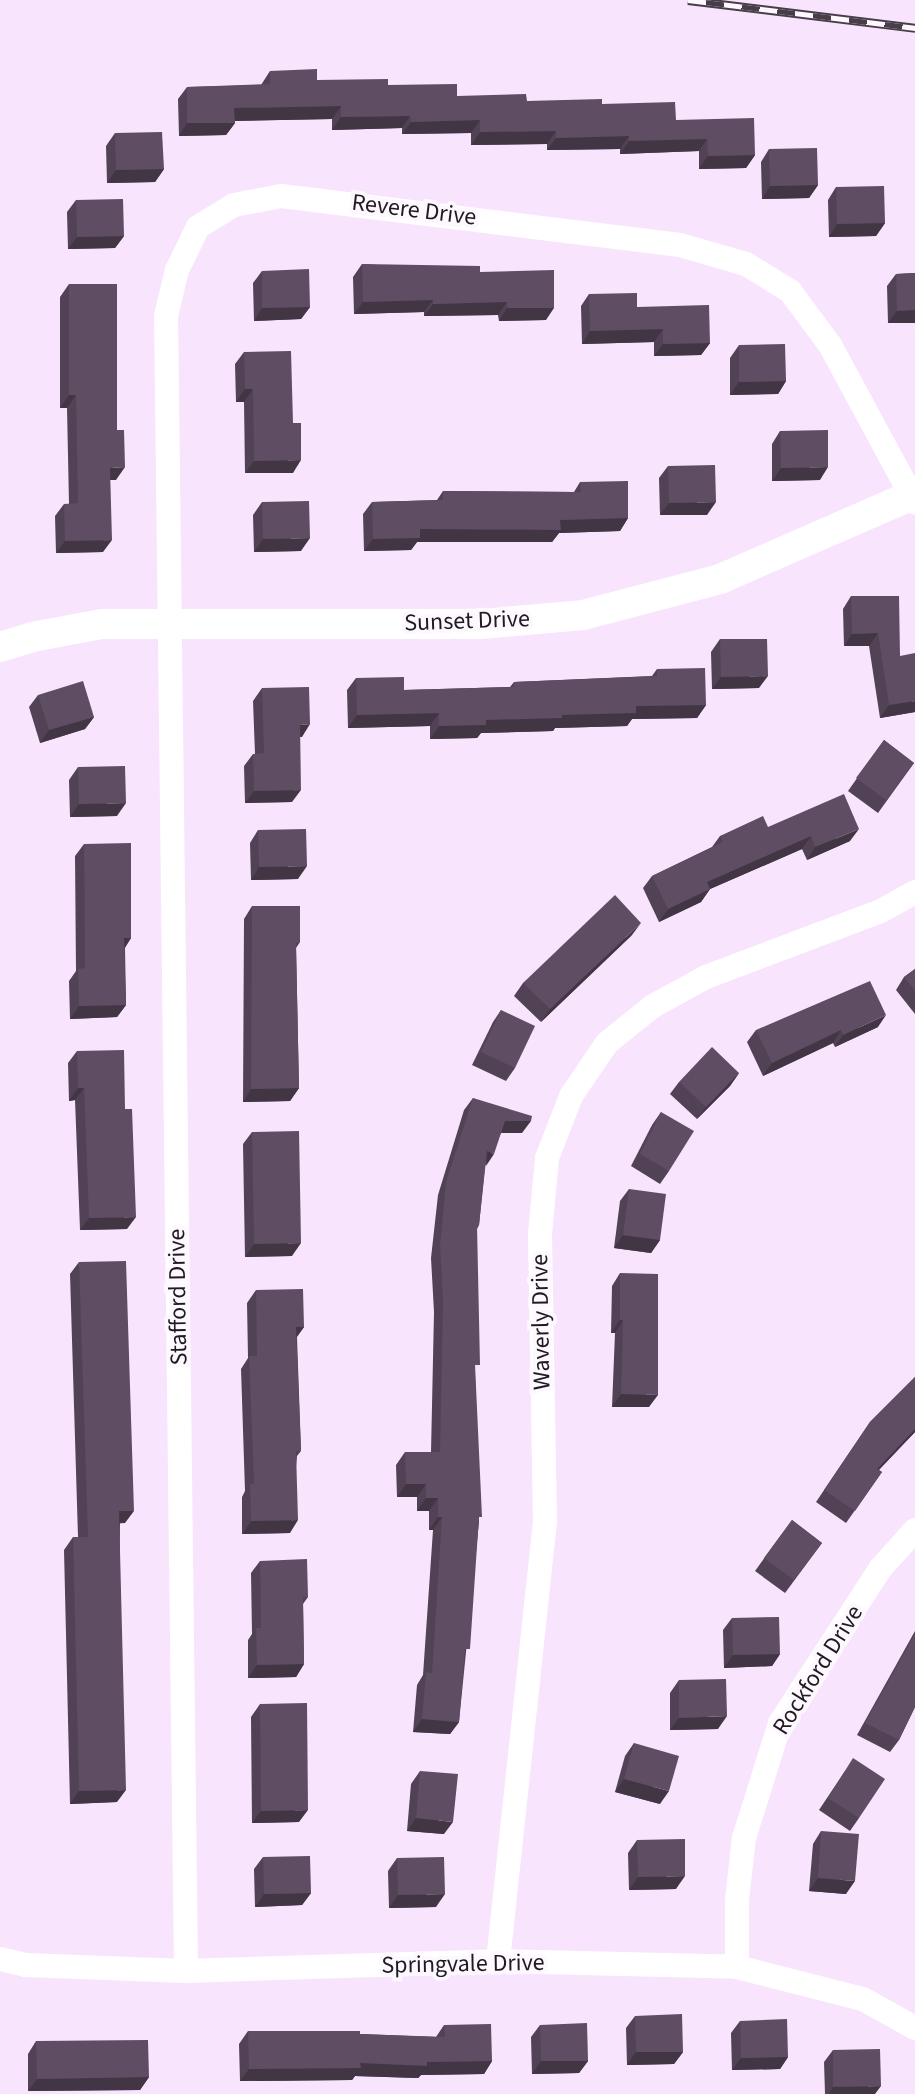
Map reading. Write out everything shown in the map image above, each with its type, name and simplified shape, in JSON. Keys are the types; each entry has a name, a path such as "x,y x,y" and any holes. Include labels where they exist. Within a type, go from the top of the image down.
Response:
{"street":[{"name":"Revere Drive","path":"169,623 166,316 177,270 198,227 234,205 281,196 680,245 746,264 790,291 830,345 914,497"},
{"name":"Sunset Drive","path":"0,647 32,637 102,624 481,624 583,615 720,579 914,497"},
{"name":"Stafford Drive","path":"169,623 186,1971"},
{"name":"Waverly Drive","path":"498,1961 545,1522 540,1234 547,1158 571,1096 607,1043 653,1006 706,977 881,911 915,892"},
{"name":"Rockford Drive","path":"737,1967 737,1900 744,1838 780,1723 880,1569 915,1530"},
{"name":"Springvale Drive","path":"0,1959 25,1965 186,1971 498,1961 737,1967 863,1999 915,2028"}],"building":[{"path":"317,69 317,80 388,79 388,85 457,84 457,96 526,94 527,101 602,99 602,104 675,102 676,120 754,118 755,155 708,156 707,139 629,141 629,136 556,138 556,131 480,132 480,120 411,122 410,116 341,117 341,106 234,108 235,123 187,123 187,87 270,84 270,71"},
{"path":"162,132 164,169 116,170 115,133"},
{"path":"817,148 818,185 770,186 769,149"},
{"path":"884,186 885,223 837,224 836,187"},
{"path":"123,199 124,236 77,237 76,200"},
{"path":"362,264 480,266 480,272 554,270 554,308 507,308 507,302 363,302"},
{"path":"309,269 310,307 262,308 262,271"},
{"path":"915,273 915,310 897,311 896,274"},
{"path":"69,284 117,284 117,430 124,430 125,467 110,468 112,540 65,541 64,504 78,503 76,395 69,395"},
{"path":"637,293 637,307 709,305 710,343 663,344 663,329 590,331 589,294"},
{"path":"785,344 786,381 739,382 739,345"},
{"path":"291,351 293,423 301,423 301,460 254,461 253,389 245,389 244,352"},
{"path":"828,430 828,467 781,468 780,431"},
{"path":"715,465 716,502 669,503 668,466"},
{"path":"628,481 628,518 560,520 561,530 420,529 420,538 373,539 372,502 443,500 443,491 581,492 580,482"},
{"path":"309,501 310,538 263,539 262,502"},
{"path":"851,596 899,596 900,656 915,653 915,701 889,705 878,633 852,634"},
{"path":"720,639 767,639 768,676 721,677"},
{"path":"705,668 706,705 636,706 636,713 486,720 486,725 439,726 439,713 357,715 356,678 404,677 404,690 514,687 514,682 657,676 657,669"},
{"path":"83,681 94,717 49,730 38,695"},
{"path":"309,687 310,724 300,725 301,790 254,791 253,754 264,753 262,688"},
{"path":"884,740 914,763 886,800 856,778"},
{"path":"125,766 126,803 79,804 78,767"},
{"path":"844,794 859,829 815,847 811,836 707,882 710,889 668,909 652,876 723,842 720,836 763,816 768,827"},
{"path":"306,829 307,866 259,867 258,830"},
{"path":"131,843 131,938 124,938 126,1005 79,1006 78,969 85,968 84,844"},
{"path":"615,895 641,923 550,1009 523,983"},
{"path":"252,906 300,906 300,942 296,943 299,1088 251,1089"},
{"path":"915,969 915,991 904,977"},
{"path":"870,981 886,1015 843,1035 841,1030 772,1063 756,1030"},
{"path":"501,1010 535,1026 515,1068 481,1052"},
{"path":"712,1047 739,1073 706,1107 679,1082"},
{"path":"124,1050 125,1109 132,1109 136,1217 89,1218 84,1088 78,1088 77,1051"},
{"path":"473,1098 532,1116 531,1121 505,1121 494,1154 487,1151 477,1225 480,1365 475,1365 482,1517 479,1517 470,1649 465,1649 459,1722 422,1719 426,1672 432,1673 442,1517 438,1517 438,1498 426,1498 426,1484 406,1484 405,1452 440,1452 443,1300 440,1245 446,1182"},
{"path":"661,1112 694,1131 669,1171 640,1154"},
{"path":"299,1131 301,1243 254,1244 252,1132"},
{"path":"629,1189 666,1194 660,1240 623,1235"},
{"path":"126,1261 134,1511 119,1511 126,1790 79,1791 73,1537 88,1537 79,1262"},
{"path":"620,1273 658,1274 658,1395 621,1394 623,1320 620,1320"},
{"path":"303,1289 304,1327 296,1327 301,1451 296,1451 298,1520 251,1521 250,1484 254,1484 249,1356 257,1356 256,1290"},
{"path":"915,1377 915,1429 877,1469 882,1472 855,1511 824,1490 870,1422"},
{"path":"792,1520 822,1543 794,1580 764,1558"},
{"path":"307,1559 308,1597 303,1597 304,1664 257,1665 256,1628 261,1628 260,1561"},
{"path":"779,1617 780,1654 733,1655 732,1618"},
{"path":"915,1634 915,1707 899,1740 865,1723"},
{"path":"726,1679 727,1716 679,1718 679,1680"},
{"path":"307,1703 308,1810 261,1811 260,1704"},
{"path":"634,1743 679,1756 669,1791 624,1779"},
{"path":"853,1758 885,1779 859,1818 828,1798"},
{"path":"420,1771 458,1774 453,1822 416,1818"},
{"path":"821,1831 859,1834 855,1881 818,1878"},
{"path":"685,1839 685,1876 638,1877 637,1840"},
{"path":"310,1856 311,1893 264,1894 263,1857"},
{"path":"444,1857 445,1894 398,1895 397,1858"},
{"path":"682,2014 683,2052 636,2052 635,2016"},
{"path":"787,2019 788,2057 741,2058 740,2021"},
{"path":"587,2023 588,2061 541,2061 540,2025"},
{"path":"491,2024 492,2061 427,2062 427,2066 360,2063 361,2068 249,2069 248,2031 360,2031 360,2034 445,2037 444,2025"},
{"path":"148,2040 149,2077 37,2079 36,2041"},
{"path":"880,2049 881,2086 833,2087 833,2050"}],"railway":[{"path":"688,0 915,28"}]}
